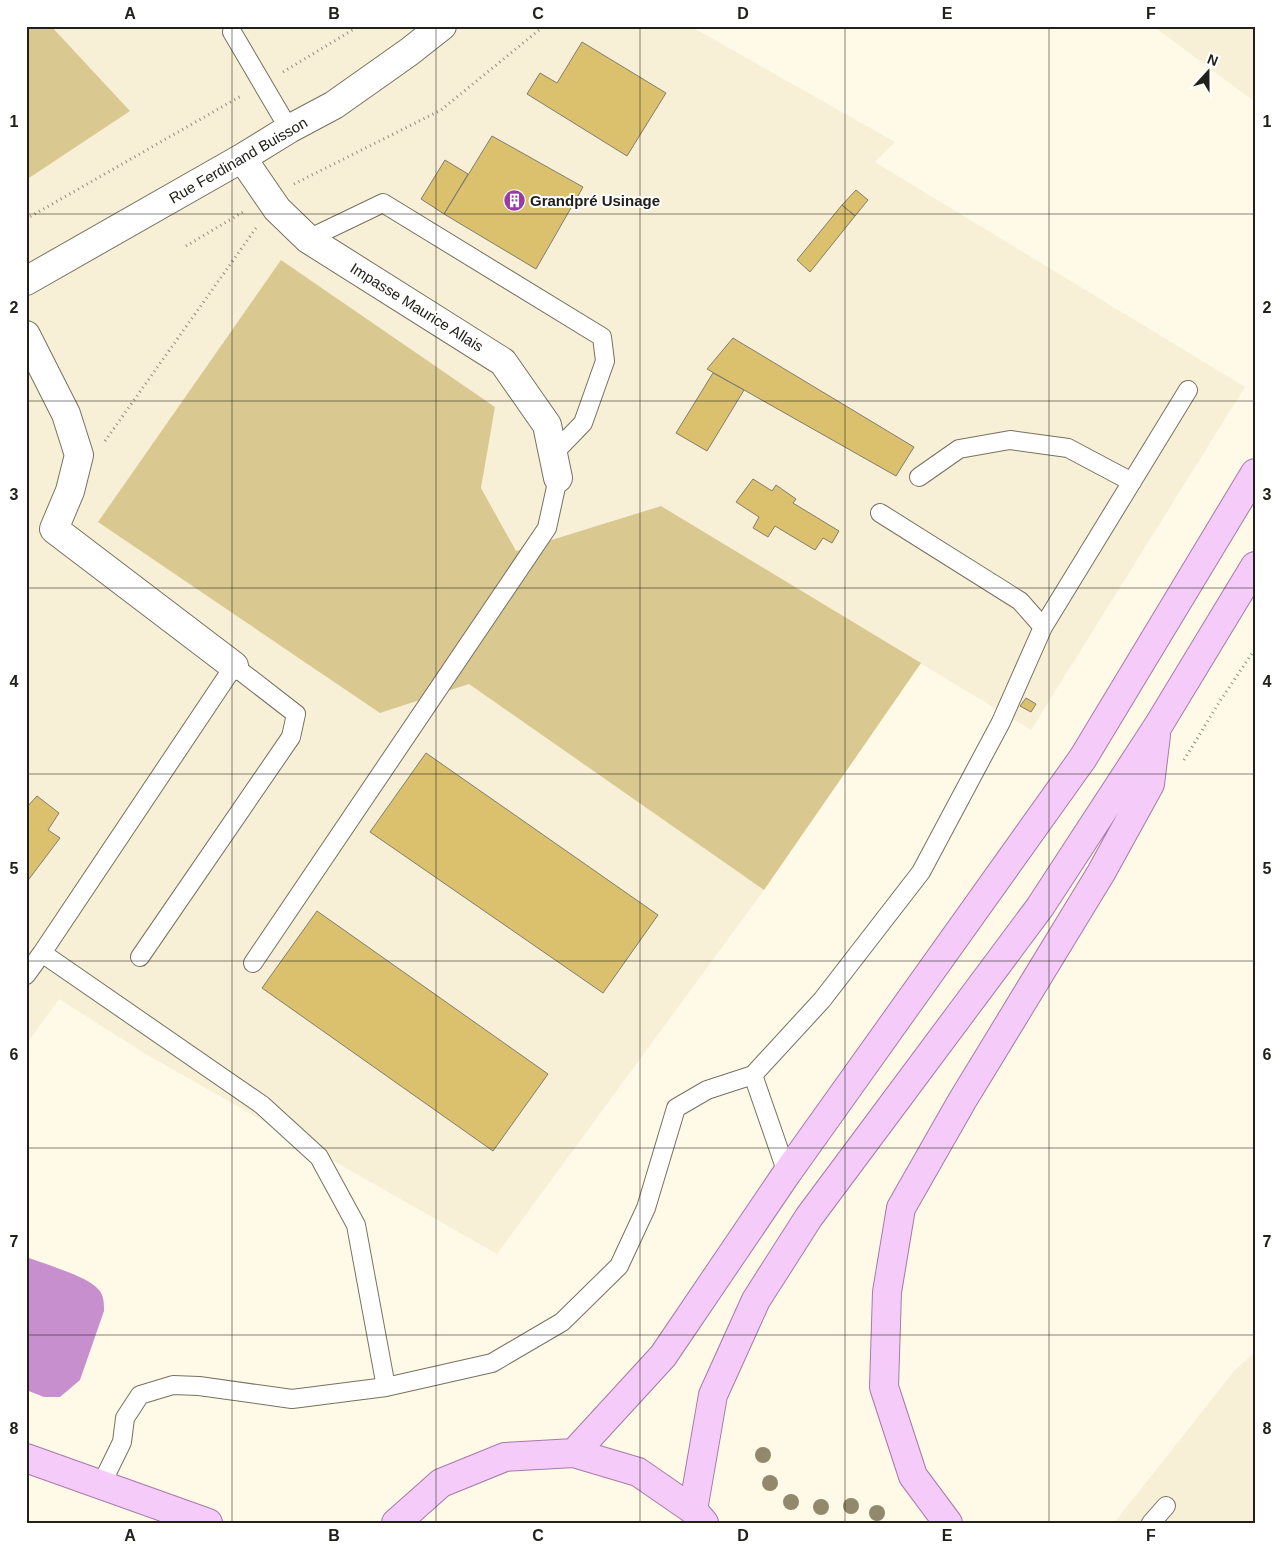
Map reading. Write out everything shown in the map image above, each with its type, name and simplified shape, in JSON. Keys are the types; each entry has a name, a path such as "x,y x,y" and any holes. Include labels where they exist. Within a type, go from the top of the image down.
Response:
{"main road":[{"path":"574,1453 663,1356 787,1173 1083,758 1255,473"},
{"path":"396,1523 441,1483 505,1457 574,1453 638,1472 699,1516 713,1395 756,1300 808,1217 1040,907 1158,726 1255,566"},
{"path":"948,1523 913,1476 884,1387 887,1292 901,1208 962,1101 1101,873 1150,784 1158,726"},
{"path":"26,1458 208,1523"}],"street":[{"name":"Rue Ferdinand Buisson","path":"26,281 334,105 409,52 442,26"},
{"name":"Impasse Maurice Allais","path":"242,158 277,209 308,239 503,362 547,424 556,466"},
{"path":"26,335 66,414 79,455 70,491 54,529 234,666"}],"lane":[{"path":"232,32 289,129"},
{"path":"253,963 547,528 556,466 583,422 605,361 602,337 383,203 308,239"},
{"path":"101,1486 122,1442 125,1418 140,1395 173,1385 199,1386 292,1399 386,1387 492,1363 562,1322 619,1266 646,1208 676,1108 707,1090 753,1076 822,1000 921,872 1000,722 1043,627 1188,390"},
{"path":"919,477 959,449 1010,440 1068,448 1132,482"},
{"path":"880,513 1020,601 1043,627"},
{"path":"26,975 234,666 296,714 291,737 140,956"},
{"path":"42,953 262,1105 319,1157 356,1225 386,1387"},
{"path":"753,1076 787,1173"},
{"path":"1151,1523 1166,1506"}],"path":[{"path":"26,219 262,84 359,26"},
{"path":"186,246 441,110 544,26"},
{"path":"104,443 271,200"},
{"path":"1180,768 1220,701 1255,649"}],"shaded area":[{"path":"26,26 51,26 130,111 26,180"},
{"path":"51,26 690,26 895,142 875,162 1245,387 1031,730 661,506 516,551 481,488 495,407 281,260 380,713 469,684 764,890 497,1254 144,1053 59,999 26,1045 26,180 130,111"},
{"path":"1153,26 1255,26 1255,102"},
{"path":"281,260 495,407 481,488 516,551 661,506 921,663 764,890 469,684 380,713 98,522"},
{"path":"26,1257 65,1271 93,1284 103,1299 104,1311 80,1380 60,1397 44,1397 26,1390"},
{"path":"1255,1352 1255,1523 1114,1523 1235,1370"}],"building":[{"path":"582,42 666,93 627,156 527,94 540,73 557,83"},
{"name":"Grandpré Usinage","path":"492,136 583,187 536,269 444,214"},
{"path":"445,160 468,174 444,214 421,199"},
{"path":"856,190 868,200 855,216 842,205"},
{"path":"842,205 855,216 810,272 797,260"},
{"path":"733,338 914,447 896,476 707,369"},
{"path":"713,373 744,390 707,451 676,433"},
{"path":"753,479 772,491 776,485 796,499 793,503 839,531 832,543 823,538 815,550 775,526 768,537 753,528 759,517 736,502"},
{"path":"1026,698 1036,704 1031,712 1020,706"},
{"path":"426,753 658,915 603,993 370,832"},
{"path":"37,796 59,813 48,830 60,838 26,883 26,808"},
{"path":"317,911 548,1074 493,1151 262,988"}],"place":[{"name":"Grandpré Usinage","path":"514,200"}]}
